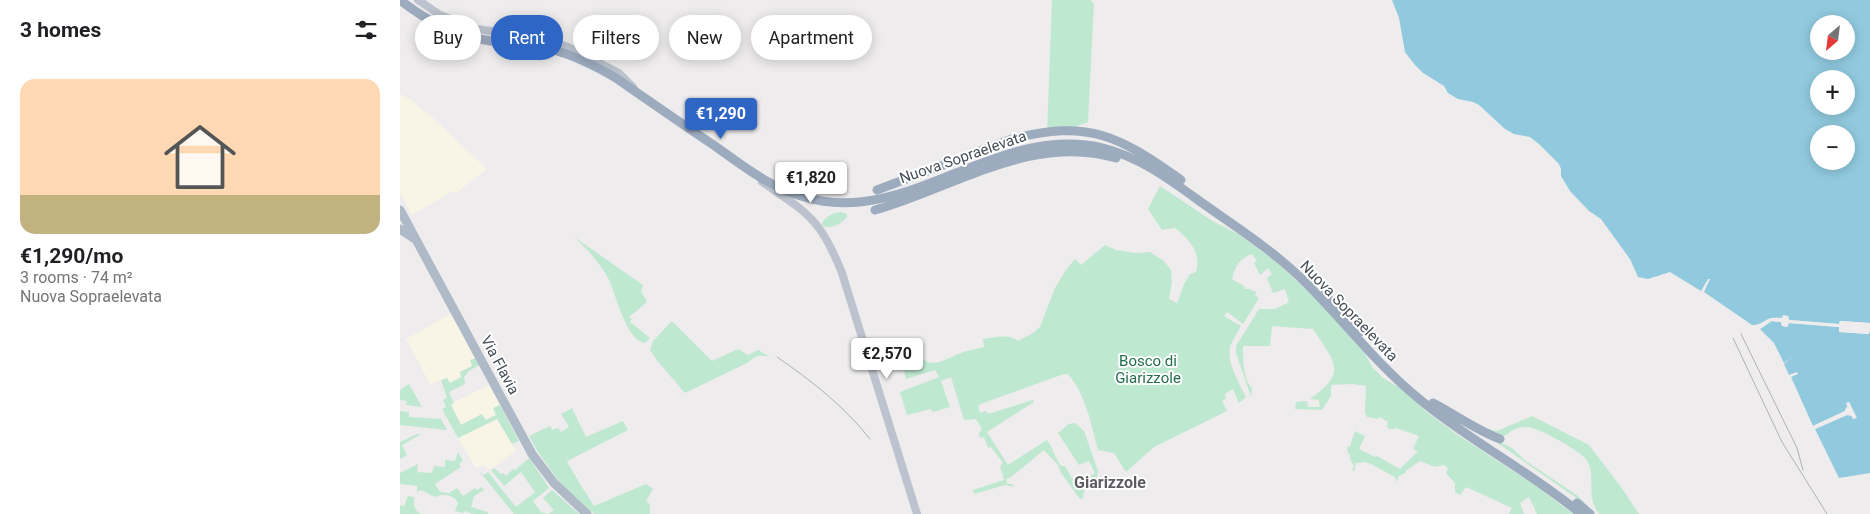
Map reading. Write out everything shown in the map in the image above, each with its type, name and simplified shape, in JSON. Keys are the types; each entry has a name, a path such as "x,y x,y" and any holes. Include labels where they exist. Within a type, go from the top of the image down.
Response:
{"highway":[{"name":"Nuova Sopraelevata","path":"400,0 432,22 459,34 485,40 555,50 590,64 616,78 766,181 793,194 819,201 857,202 890,196 993,158 1041,146 1101,142 1115,152 1147,166 1180,187 1255,241 1300,277 1388,371 1415,396 1448,422 1581,514"},
{"name":"Nuova Sopraelevata","path":"409,0 434,17 473,32 557,45 593,59 619,73 769,176 795,189 820,196 857,197 887,191 990,153 1041,140 1071,138 1134,148 1291,261 1393,367 1433,403 1592,511"},
{"path":"877,190 992,145 1031,134 1070,130 1101,142"},
{"path":"875,210 999,165 1049,153 1076,152 1098,154 1142,168 1255,241"},
{"path":"1433,403 1454,414 1479,431 1500,439"}],"main road":[{"path":"418,0 440,15 476,29 548,40 568,47 619,73 650,105"},
{"path":"400,5 430,25 464,39 491,45 527,48 570,59 616,83 650,105 799,208 819,228 842,273 917,514"},
{"name":"Via Flavia","path":"400,204 401,216 417,240 532,454 554,483 587,514"},
{"path":"400,229 417,240"}],"shaded area":[{"path":"400,94 411,100 432,117 487,169 456,193 453,191 412,215 400,192"},
{"path":"452,313 478,363 460,372 462,377 450,383 447,378 430,384 406,339"},
{"path":"489,385 500,405 493,408 496,415 486,420 482,414 461,425 451,404"},
{"path":"497,419 516,450 491,470 483,465 476,468 458,438"}],"green space":[{"path":"1052,0 1091,0 1092,3 1094,2 1088,122 1047,133"},
{"name":"Bosco di Giarizzole","path":"1160,186 1211,220 1238,234 1274,260 1320,302 1383,378 1400,388 1455,433 1539,488 1573,514 1537,514 1529,497 1520,503 1524,514 1509,514 1512,508 1466,487 1460,495 1455,492 1455,483 1446,473 1448,468 1444,465 1435,467 1420,461 1399,476 1396,482 1395,477 1364,462 1356,463 1354,471 1352,470 1354,466 1347,447 1350,446 1355,431 1365,436 1359,449 1375,457 1377,456 1400,469 1418,451 1413,449 1419,436 1396,428 1389,429 1387,426 1388,422 1379,417 1378,419 1367,417 1365,413 1366,386 1352,384 1331,385 1331,396 1322,410 1295,409 1296,402 1307,401 1308,407 1320,407 1319,400 1310,399 1322,390 1334,374 1332,359 1313,329 1272,326 1270,346 1243,346 1243,363 1245,374 1252,388 1251,397 1236,353 1236,346 1259,309 1275,309 1289,302 1285,289 1273,293 1267,278 1272,274 1268,268 1260,275 1254,263 1257,261 1252,254 1238,264 1232,279 1244,286 1245,289 1250,289 1257,293 1255,295 1259,298 1243,324 1227,312 1224,316 1241,326 1231,344 1230,357 1231,364 1246,397 1239,403 1233,389 1225,394 1226,399 1222,401 1227,411 1154,447 1126,472 1114,453 1098,450 1084,400 1068,374 1064,374 978,405 980,413 986,411 988,414 1033,400 1034,402 987,432 1008,465 1047,440 1061,466 1065,466 1076,485 1095,473 1089,461 1079,465 1058,433 1069,424 1075,423 1084,431 1098,471 1097,479 1085,488 1083,498 1080,499 1061,473 1058,465 1044,450 1006,479 1007,484 1012,484 1014,487 1005,485 974,494 973,490 1004,480 1000,466 1003,463 991,447 988,448 984,437 980,438 979,433 982,429 976,419 964,420 951,377 941,381 950,407 933,412 930,409 907,415 900,392 939,377 935,370 906,379 900,358 913,352 925,361 936,363 964,352 984,347 983,339 1010,337 1018,341 1033,333 1040,327 1055,288 1065,271 1075,259 1081,265 1105,245 1116,250 1136,253 1150,252 1164,261 1171,270 1172,282 1169,299 1177,303 1190,274 1196,272 1197,259 1193,247 1185,237 1175,228 1162,230 1148,209"},
{"path":"841,212 847,214 847,217 842,222 833,226 823,226 822,223 828,217"},
{"path":"574,237 643,285 641,291 647,302 629,317 632,319 630,322 650,338 645,343 638,340 632,334 604,271 592,255"},
{"path":"672,321 712,361 738,349 748,355 758,350 770,357 756,357 685,393 650,350 653,341"},
{"path":"475,358 479,365 469,371 464,377 465,384 449,392 454,403 451,405 461,425 482,414 486,420 496,415 493,408 500,405 519,441 512,444 497,419 458,438 442,409 446,407 443,400 447,398 441,380 447,378 450,383 461,377 460,372 472,366 470,360"},
{"path":"409,384 422,407 406,405 407,401 400,400 400,390"},
{"path":"572,408 586,437 623,421 628,430 567,461 594,506 646,484 653,489 646,501 650,505 650,514 595,514 579,503 561,484 529,436 550,426 552,430 558,428 561,432 569,427 561,414"},
{"path":"400,411 409,412 409,417 441,419 447,430 400,425"},
{"path":"1532,416 1589,445 1639,514 1599,514 1593,500 1591,471 1586,459 1557,439 1538,430 1525,427 1513,430 1504,436 1483,428 1497,431"},
{"path":"421,434 402,445 407,455 400,459 400,442"},
{"path":"1489,437 1512,448 1526,461 1578,496 1588,506"},
{"path":"458,452 463,461 459,464 461,467 435,484 440,492 449,493 457,488 463,496 475,488 477,490 482,487 484,490 474,496 471,507 488,512 488,514 455,511 458,503 451,497 442,495 435,497 421,490 417,492 417,486 400,484 400,473 418,464 417,472 432,473 434,466 445,467 445,460 455,461"},
{"path":"529,458 549,488 533,501 541,512 547,514 514,514 480,472 484,475 488,472 516,507 535,492 521,472 504,486 491,470 494,468 506,476"},
{"path":"552,490 579,514 548,514 554,510 543,498"},
{"path":"408,496 414,497 414,505 419,513 422,514 400,514 400,505 404,506"}],"water":[{"path":"1392,0 1870,0 1870,323 1840,321 1839,324 1789,320 1788,316 1769,319 1752,325 1704,292 1710,279 1708,279 1701,291 1670,272 1648,279 1638,277 1630,259 1601,219 1589,211 1570,191 1561,176 1559,164 1539,144 1530,137 1514,134 1505,129 1479,105 1458,99 1448,93 1444,86 1423,73 1405,52 1399,18"},
{"path":"1771,321 1781,322 1782,326 1787,327 1789,323 1839,327 1839,332 1868,334 1870,330 1870,473 1839,478 1815,429 1847,415 1856,417 1849,402 1845,411 1813,426 1791,377 1798,374 1797,372 1789,375 1784,364 1792,357 1784,363 1774,343 1760,329"}],"pier":[{"path":"1783,315 1788,316 1789,320 1839,324 1840,321 1870,323 1870,326 1842,323 1841,326 1842,330 1867,332 1870,328 1870,330 1869,334 1839,332 1839,327 1789,323 1787,327 1782,326 1781,322 1772,321 1760,329 1758,326 1771,318 1782,319"},
{"path":"1849,402 1857,418 1853,419 1851,415 1847,415 1815,429 1813,426 1845,411 1848,408 1846,403"}],"railway":[{"path":"1741,334 1797,448 1803,470"},
{"path":"1733,338 1782,442 1827,514"},
{"path":"777,357 827,395 870,439"}],"district":[{"name":"Giarizzole","path":"1110,482"}]}
